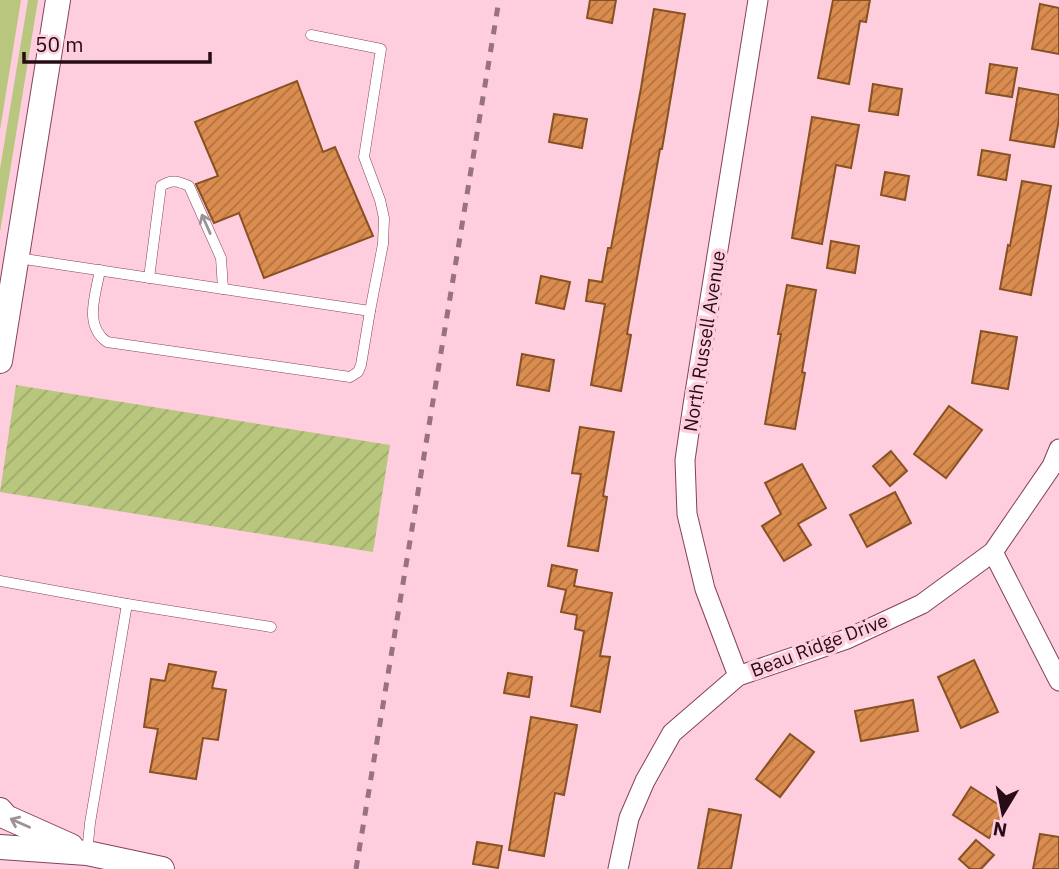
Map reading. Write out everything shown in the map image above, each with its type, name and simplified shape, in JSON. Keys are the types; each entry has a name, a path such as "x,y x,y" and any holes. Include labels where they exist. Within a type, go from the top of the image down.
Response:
{"street":[{"path":"0,361 58,0"},
{"name":"North Russell Avenue","path":"738,676 705,590 687,514 685,460 758,0"},
{"name":"Beau Ridge Drive","path":"618,869 629,818 645,781 672,733 738,676 847,639 922,604 993,552 1052,466 1059,449"},
{"path":"993,552 1059,681"},
{"path":"0,810 6,817 87,853"},
{"path":"0,847 87,853 151,868"}],"lane":[{"path":"100,270 92,319 100,337 107,342 350,377 358,372 383,244 384,218 364,157 381,49 311,35"},
{"path":"149,278 161,186 168,181 178,181 189,186 221,258 223,289"},
{"path":"17,258 370,311"},
{"path":"0,581 271,627"},
{"path":"87,853 127,604"}],"green space":[{"path":"0,0 21,0 0,130"},
{"path":"28,0 38,0 0,232 0,169"},
{"path":"16,385 390,445 373,552 0,492"}],"building":[{"path":"590,0 616,0 612,23 587,18"},
{"path":"833,0 870,0 866,22 860,21 849,84 818,78"},
{"path":"1040,4 1059,8 1059,54 1032,49"},
{"path":"654,9 685,14 627,334 631,335 621,391 591,385 605,304 586,301 589,280 602,282 608,248 611,248"},
{"path":"990,64 1017,68 1012,97 986,93"},
{"path":"297,81 323,152 335,147 373,236 264,278 239,213 214,223 196,184 218,176 195,122"},
{"path":"873,84 902,89 898,115 869,111"},
{"path":"1019,88 1059,95 1059,119 1054,147 1010,140"},
{"path":"554,114 587,119 582,148 549,142"},
{"path":"812,117 859,125 851,168 836,165 822,244 792,238"},
{"path":"982,150 1010,155 1006,180 978,175"},
{"path":"885,172 909,176 905,200 881,195"},
{"path":"1022,181 1051,186 1031,295 1000,289"},
{"path":"831,241 859,246 855,273 827,268"},
{"path":"541,276 570,282 564,309 536,303"},
{"path":"787,285 816,290 795,429 765,424"},
{"path":"981,331 1017,337 1008,389 972,383"},
{"path":"522,354 554,360 549,391 517,385"},
{"path":"949,406 982,430 946,478 914,454"},
{"path":"580,427 614,432 603,496 607,497 598,551 568,546 581,474 572,473"},
{"path":"891,451 907,471 890,486 873,466"},
{"path":"802,464 826,508 798,524 811,545 784,561 762,526 781,514 765,483"},
{"path":"895,492 911,523 867,547 850,515"},
{"path":"552,565 577,570 574,586 612,593 600,656 610,657 600,712 571,706 584,631 575,629 577,615 561,612 566,590 548,586"},
{"path":"974,660 998,712 961,728 938,677"},
{"path":"169,664 216,672 212,688 226,690 218,740 203,738 196,779 150,772 158,729 144,727 151,679 165,681"},
{"path":"508,673 532,677 529,697 504,693"},
{"path":"913,700 918,731 861,741 855,711"},
{"path":"531,717 577,725 564,795 555,793 544,856 509,850"},
{"path":"790,734 814,752 780,797 756,779"},
{"path":"971,787 1007,810 989,838 953,815"},
{"path":"709,809 741,815 731,869 698,869"},
{"path":"1040,834 1059,837 1059,869 1033,869"},
{"path":"976,840 994,855 981,869 970,869 959,859"},
{"path":"477,842 502,846 498,868 473,864"}],"railway":[{"path":"356,869 499,0"}]}
